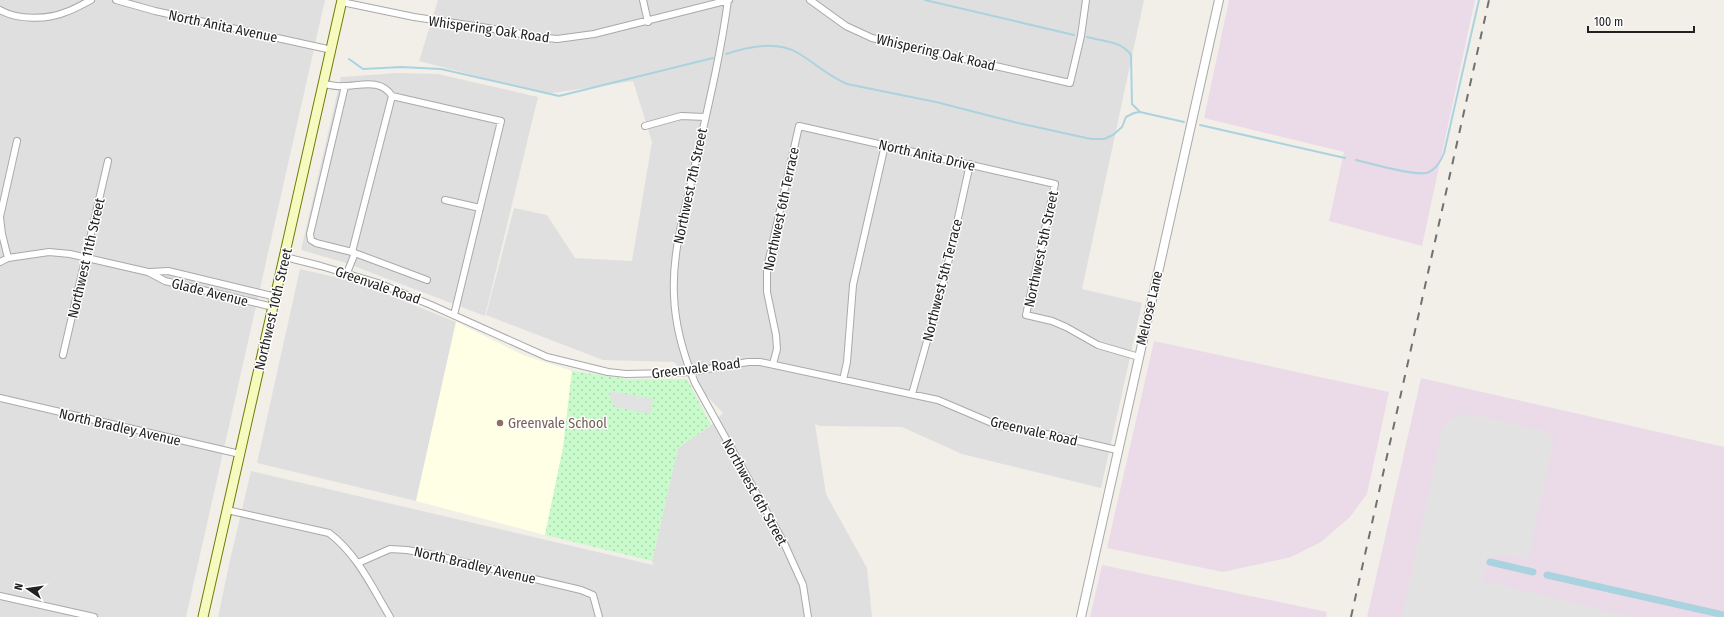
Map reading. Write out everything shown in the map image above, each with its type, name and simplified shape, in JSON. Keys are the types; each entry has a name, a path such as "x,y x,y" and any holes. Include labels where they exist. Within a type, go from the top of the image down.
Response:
{"main road":[{"name":"Northwest 10th Street","path":"203,617 342,1"}],"street":[{"path":"0,10 10,15 34,18 65,13 91,0"},
{"name":"North Anita Avenue","path":"116,0 155,11 332,50"},
{"path":"643,0 648,22"},
{"name":"Whispering Oak Road","path":"342,1 414,17 550,38 576,38 648,22 728,0"},
{"name":"Northwest 7th Street","path":"690,372 680,340 676,317 674,273 677,246 722,46 728,0"},
{"name":"Whispering Oak Road","path":"810,0 846,26 872,38 1070,83 1081,36 1086,0"},
{"name":"Melrose Lane","path":"1081,617 1117,450 1219,0"},
{"path":"324,84 345,86 382,86 388,89 392,96 347,273"},
{"path":"345,86 310,234 311,240 316,244 353,253 427,280"},
{"path":"392,96 501,121 454,315"},
{"path":"645,126 682,116 706,117"},
{"name":"North Anita Drive","path":"799,126 1055,184"},
{"name":"Northwest 6th Terrace","path":"773,364 777,349 776,335 767,292 767,268 799,126"},
{"path":"8,258 0,218 17,141"},
{"path":"843,380 847,362 853,285 885,145"},
{"name":"Northwest 11th Street","path":"63,355 87,257 108,161"},
{"name":"Northwest 5th Terrace","path":"912,394 944,281 970,164"},
{"name":"Northwest 5th Street","path":"1055,184 1026,315 1066,326 1098,344 1139,357"},
{"path":"445,200 480,208"},
{"name":"Glade Avenue","path":"0,262 8,258 49,252 87,257 148,272 165,281 273,307"},
{"name":"Greenvale Road","path":"284,257 347,273 406,294 547,357 608,372 626,374 690,372 748,362 773,364 938,400 999,426 1052,435 1117,450"},
{"path":"165,281 168,271"},
{"name":"Glade Avenue","path":"148,272 168,271 276,297"},
{"path":"211,293 214,282"},
{"name":"Northwest 6th Street","path":"690,372 704,401 784,543 803,585 808,617"},
{"name":"North Bradley Avenue","path":"0,398 240,454"},
{"path":"227,510 329,533 340,542 358,563 390,617"},
{"name":"North Bradley Avenue","path":"358,563 390,549 407,550 581,590 593,595 599,617"},
{"path":"0,596 94,617"}],"shaded area":[{"path":"0,0 325,0 186,617 0,617"},
{"path":"438,0 1144,0 1082,289 1142,303 1101,488 962,454 902,427 820,426 815,424 826,494 867,568 872,617 218,617 251,471 653,565 652,561 678,448 711,425 723,413 674,362 603,360 486,315 514,208 547,215 575,258 632,261 652,142 633,81 546,94 419,61"},
{"path":"1229,0 1475,0 1422,246 1329,221 1344,152 1204,118"},
{"path":"398,73 438,74 538,97 485,316 346,263 301,250 341,77"},
{"path":"300,269 356,282 456,322 416,501 257,463"},
{"name":"Greenvale School","path":"456,322 523,355 572,371 563,448 545,535 416,501"},
{"path":"1154,341 1389,392 1367,494 1350,517 1321,542 1291,557 1223,572 1107,548"},
{"path":"1421,378 1724,447 1724,617 1367,617"},
{"path":"610,391 653,399 650,414 615,407 610,397"},
{"path":"1462,413 1542,430 1554,438 1528,559 1497,554 1488,561 1482,581 1635,617 1402,617 1443,425"},
{"path":"1102,565 1327,612 1326,617 1090,617"}],"green space":[{"path":"572,371 627,379 687,379 711,425 678,448 652,561 545,535 563,448"}],"waterway":[{"path":"925,0 1074,35"},
{"path":"1356,160 1405,172 1424,173 1429,172 1442,159 1479,0"},
{"path":"1087,37 1117,44 1127,50 1131,55 1132,104 1139,111"},
{"path":"726,54 753,47 781,47 798,53 847,84 936,102 1018,123 1091,139 1104,139 1113,135 1122,127 1126,117 1134,113 1140,112 1184,122"},
{"path":"349,59 363,69 401,67 441,69 559,96 713,58"},
{"path":"1200,125 1345,158"},
{"path":"1490,562 1533,572"},
{"path":"1547,575 1724,615"}],"railway":[{"path":"1351,617 1489,0"}],"place":[{"name":"Greenvale School","path":"500,423"}]}
